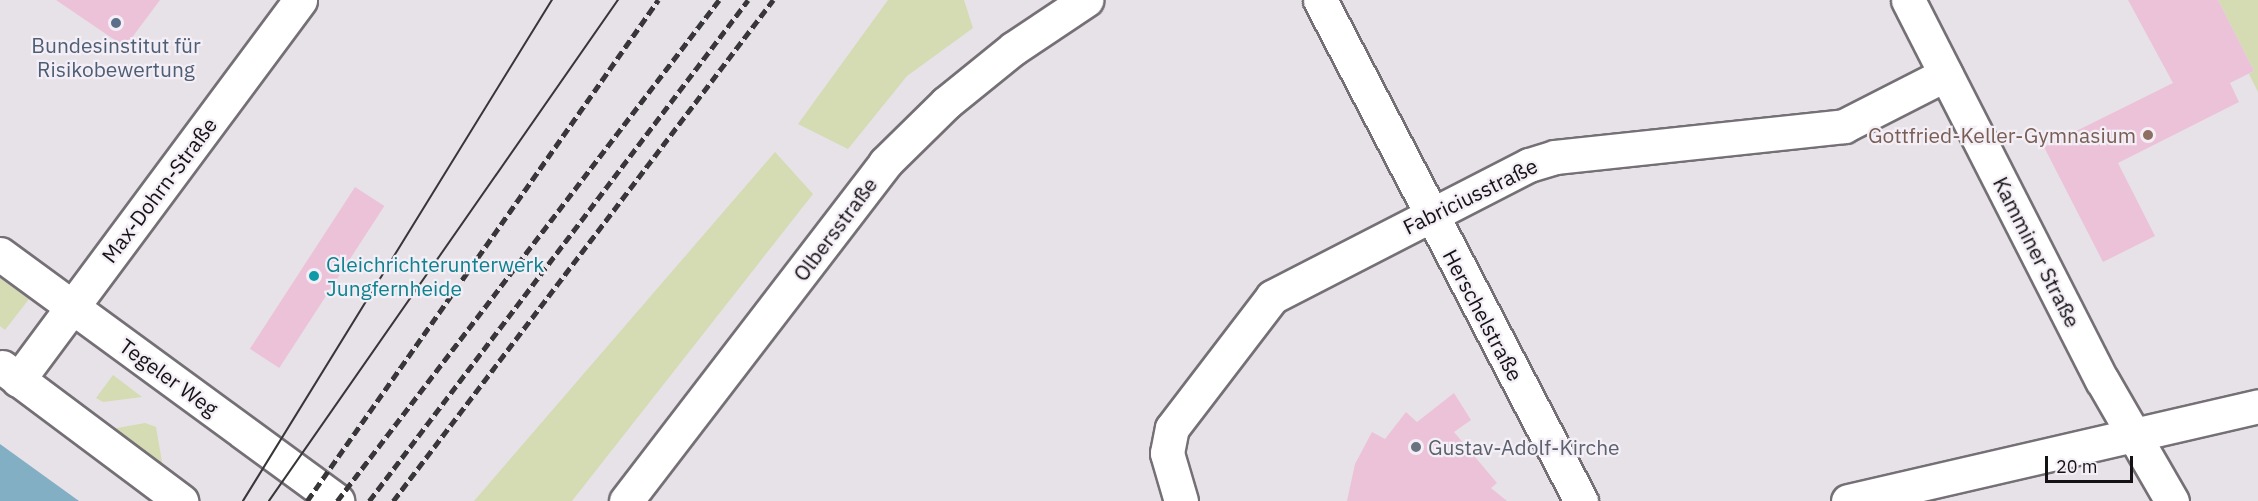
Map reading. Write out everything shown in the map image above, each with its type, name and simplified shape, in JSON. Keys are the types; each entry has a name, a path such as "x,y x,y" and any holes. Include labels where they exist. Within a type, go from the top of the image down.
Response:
{"street":[{"name":"Max-Dohrn-Straße","path":"9,373 72,307 300,0"},
{"name":"Olbersstraße","path":"626,501 885,163 980,76 1086,0"},
{"name":"Herschelstraße","path":"1320,0 1581,501"},
{"name":"Kamminer Straße","path":"1908,0 2102,380 2136,434 2172,501"},
{"name":"Fabriciusstraße","path":"1181,501 1167,453 1172,428 1272,297 1431,214 1555,157 1844,126 1946,74"},
{"name":"Tegeler Weg","path":"0,254 337,501"},
{"path":"9,373 181,501"},
{"path":"1848,501 2258,406"}],"green space":[{"path":"888,0 964,0 973,28 907,76 848,149 798,124"},
{"path":"2218,0 2258,0 2258,92 2249,74 2254,71"},
{"path":"775,152 813,194 572,501 474,501"},
{"path":"0,278 29,299 5,330 0,326"},
{"path":"113,375 142,397 103,402 96,398"},
{"path":"145,423 156,427 162,462 155,465 112,429"}],"water":[{"path":"0,444 79,501 0,501"}],"building":[{"name":"Bundesinstitut für Risikobewertung","path":"56,0 160,0 125,47"},
{"name":"Gottfried-Keller-Gymnasium","path":"2128,0 2218,0 2254,71 2230,83 2239,102 2118,163 2155,236 2103,262 2044,147 2173,83"},
{"name":"Gleichrichterunterwerk Jungfernheide","path":"355,187 384,206 279,368 250,349"},
{"name":"Gustav-Adolf-Kirche","path":"1454,393 1471,420 1454,432 1497,483 1491,488 1507,501 1347,501 1355,464 1372,432 1385,439 1406,412 1417,422"}],"tram line":[{"path":"243,501 552,0"},
{"path":"269,501 618,0"}],"railway":[{"path":"307,501 658,0"},
{"path":"337,501 719,0"},
{"path":"369,501 748,0"},
{"path":"393,501 773,0"}],"place":[{"name":"Bundesinstitut für Risikobewertung","path":"116,23"},
{"name":"Gottfried-Keller-Gymnasium","path":"2148,135"},
{"name":"Gleichrichterunterwerk Jungfernheide","path":"314,276"},
{"name":"Gustav-Adolf-Kirche","path":"1416,447"}]}
